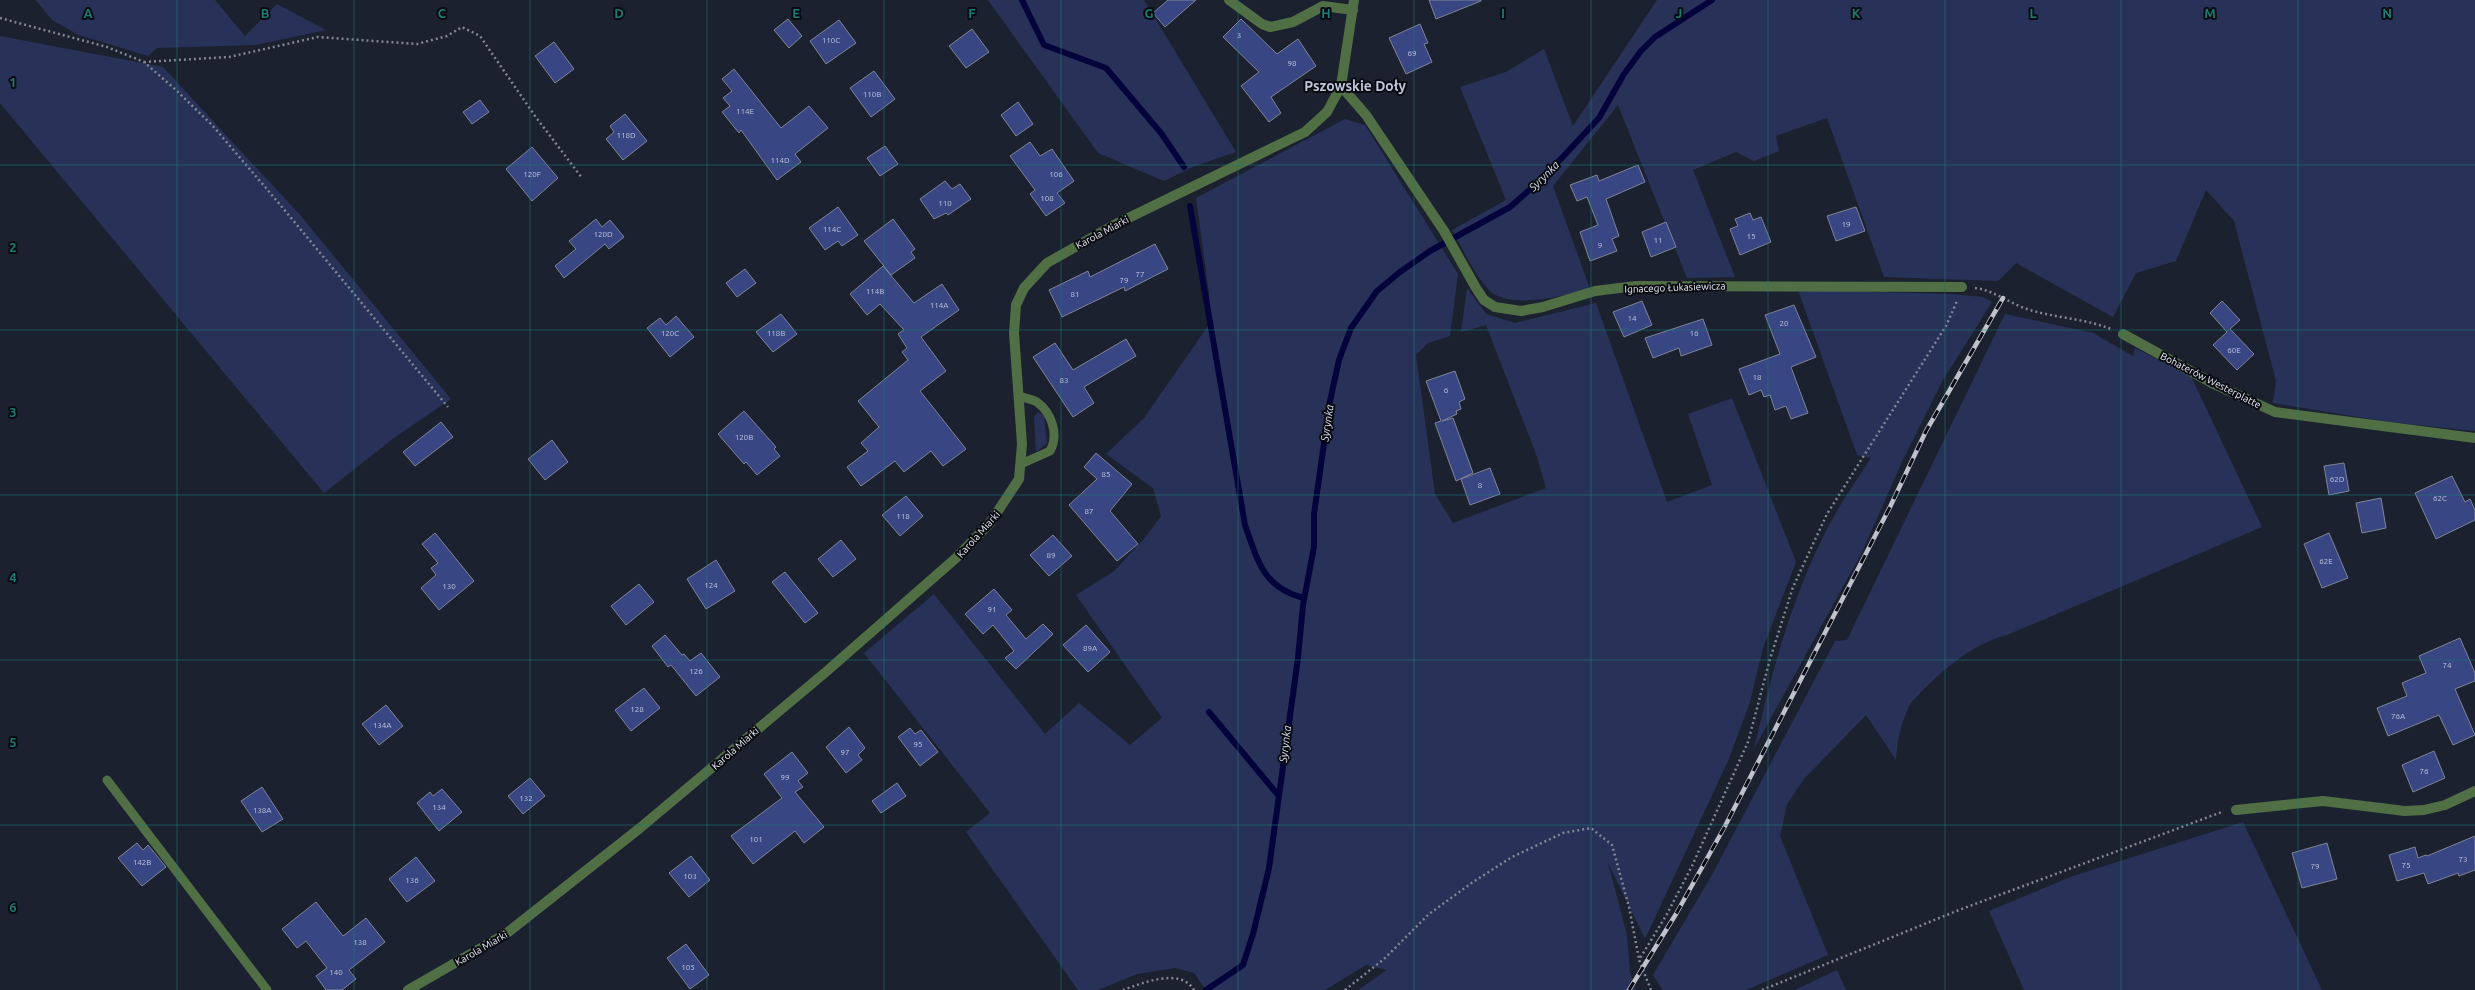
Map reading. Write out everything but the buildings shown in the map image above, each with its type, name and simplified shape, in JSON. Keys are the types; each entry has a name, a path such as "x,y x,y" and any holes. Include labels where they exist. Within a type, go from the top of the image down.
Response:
{"street":[{"path":"1229,0 1262,24 1270,27 1293,22 1323,6 1353,5"},
{"name":"Karola Miarki","path":"408,990 507,933 640,828 827,672 956,558 990,523 1019,479 1022,444 1014,333 1016,305 1024,288 1047,263 1114,225 1305,132 1327,112 1341,86 1353,5"},
{"name":"Ignacego Łukasiewicza","path":"1341,86 1366,115 1444,231 1484,300 1495,307 1508,311 1543,307 1595,291 1636,286 1962,287"},
{"name":"Bohaterów Westerplatte","path":"2124,334 2214,384 2275,412 2475,438"},
{"path":"2236,810 2323,800 2405,811 2424,810 2445,805 2475,790"}],"lane":[{"path":"1019,396 1037,402 1053,424 1054,432 1050,451 1021,464"},
{"path":"108,780 267,990"}],"path":[{"path":"0,18 108,47 144,62 212,125 364,303 448,407"},
{"path":"144,62 229,57 318,37 417,44 447,36 462,27 480,36 535,116 582,178"},
{"path":"1639,960 1667,914 1692,866 1748,742 1770,659 1793,587 1824,521 1946,326 1962,287 1984,289 2026,308 2086,320 2124,334"},
{"path":"1762,990 1959,910 2218,813 2236,810"},
{"path":"1345,990 1384,959 1429,914 1473,882 1512,857 1563,832 1591,828 1612,845 1629,907 1639,960 1651,990"},
{"path":"1123,990 1167,978 1179,979 1190,983 1194,990"}],"shaded area":[{"path":"36,0 215,0 245,36 277,4 326,30 256,45 157,48 148,56 79,35 52,20"},
{"path":"988,0 1144,0 1236,152 1195,166 1164,181 1098,153"},
{"path":"1657,0 2475,0 2475,431 2389,422 2273,403 2276,381 2234,221 2206,190 2176,261 2136,273 2113,317 2016,263 1998,281 1884,277 1827,118 1776,136 1779,151 1754,161 1736,152 1693,170 1735,277 1687,278 1618,105 1553,186 1590,289 1538,300 1510,300 1498,296 1489,290 1478,277 1452,230 1506,200 1460,87 1506,72 1544,49 1573,126"},
{"path":"0,36 163,67 301,216 451,399 394,438 324,493 0,103"},
{"path":"1345,119 1365,125 1458,274 1450,336 1428,343 1416,355 1435,494 1453,523 1546,488 1536,454 1486,325 1461,332 1467,288 1486,314 1515,323 1596,303 1667,502 1712,485 1688,414 1732,398 1796,562 1763,648 1750,702 1728,761 1645,939 1608,863 1627,935 1630,972 1636,990 1358,990 1387,970 1366,965 1325,990 1206,990 1194,973 1175,968 1137,974 1098,990 1078,990 966,832 990,813 864,653 934,594 1045,734 1079,703 1130,745 1162,718 1076,595 1113,572 1144,539 1161,516 1153,488 1106,454 1144,418 1210,323 1209,293 1196,198"},
{"path":"1798,290 1950,294 1983,297 1992,302 1943,380 1901,464 1862,552 1754,749 1769,687 1787,626 1809,566 1838,509 1871,458 1857,455"},
{"path":"2005,314 2093,333 2133,356 2135,348 2191,376 2262,527 1983,644 1972,650 1940,674 1910,704 1900,733 1896,760 1866,715 1804,779 1787,804 1780,836 1828,955 1746,990 1663,990 1653,975 1713,873 1835,641 1847,640"},
{"path":"1038,412 1044,416 1047,443 1036,452 1034,417"},
{"path":"2243,822 2322,990 2024,990 1989,911 2073,876"},
{"path":"1837,970 1846,990 1795,990"}],"waterway":[{"path":"1022,0 1044,45 1106,68 1161,133 1184,167"},
{"name":"Syrynka","path":"1206,990 1243,965 1253,934 1269,868 1298,658 1303,605 1314,547 1314,514 1330,401 1339,360 1351,328 1377,291 1400,272 1430,251 1510,207 1544,177 1599,118 1624,74 1641,51 1655,37 1712,0"},
{"path":"1190,206 1245,525 1259,561 1271,580 1279,587 1304,598"},
{"path":"1209,712 1278,795"}],"railway":[{"path":"1629,990 1676,914 1724,828 1890,507 1926,431 2003,298"}],"district":[{"name":"Pszowskie Doły","path":"1355,86"}]}
